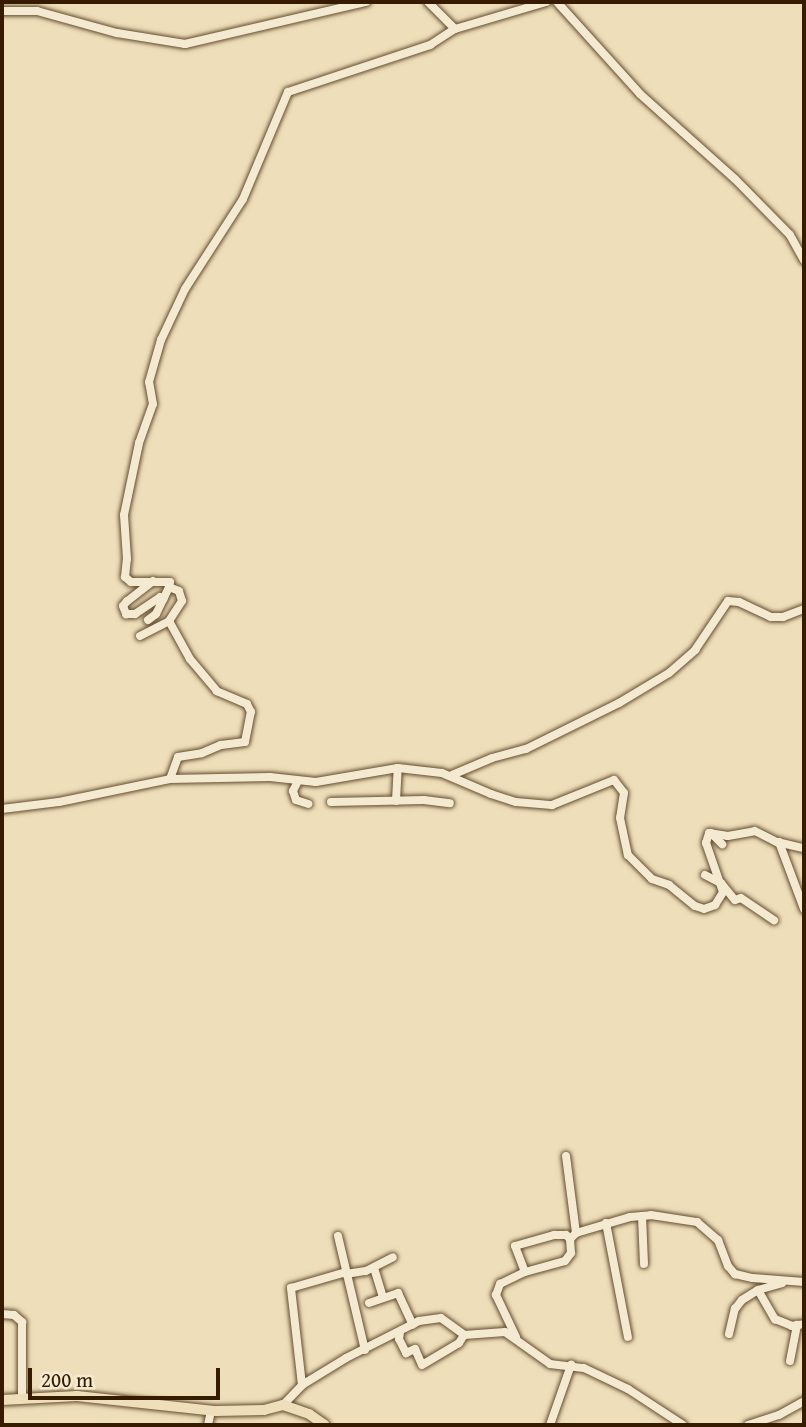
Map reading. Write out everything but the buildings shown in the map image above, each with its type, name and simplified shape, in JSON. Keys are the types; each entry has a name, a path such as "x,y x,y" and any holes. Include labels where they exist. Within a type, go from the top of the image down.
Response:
{"main road":[{"path":"2,1400 77,1396 211,1411 264,1410 283,1405 309,1414 325,1425"}],"street":[{"path":"2,11 37,11 117,33 185,44 366,2"},
{"path":"428,2 455,29"},
{"path":"148,620 156,614 170,582 125,580 127,559 123,532 139,443 153,404 149,382 169,321 190,280 243,199 286,95 306,84 429,45 455,29 547,2"},
{"path":"557,2 640,94 735,179 790,235 804,260"},
{"path":"153,581 127,600 123,606 125,614 135,614 160,597 163,599"},
{"path":"140,636 169,621 182,596 179,591 169,587"},
{"path":"452,775 492,758 526,749 619,703 669,673 695,650 728,601 739,602 771,617 783,617 804,609"},
{"path":"169,621 196,668 222,695 244,702 251,712 245,743 221,745 202,753 178,757 170,779"},
{"path":"396,801 398,768"},
{"path":"2,809 59,802 170,779 270,778 297,783 398,768 452,775 491,794 516,802 552,805 577,797 596,785 618,780 625,796 620,814 625,849 652,879 669,885 695,906 704,909 711,908 720,900 723,892 706,843 707,836 711,833"},
{"path":"297,783 293,791 296,800 308,804"},
{"path":"331,802 424,800 450,803"},
{"path":"711,833 728,836 755,831 779,842 804,848"},
{"path":"711,833 722,844"},
{"path":"779,842 804,909"},
{"path":"705,875 721,883 735,900 741,898 774,920"},
{"path":"517,1340 496,1291 504,1280 565,1261 571,1253 573,1236 566,1156"},
{"path":"525,1272 514,1246 554,1235 573,1236 606,1223 642,1216 696,1222 718,1240 728,1266 735,1273 787,1282 804,1282"},
{"path":"642,1216 644,1264"},
{"path":"606,1223 628,1337"},
{"path":"338,1236 365,1350"},
{"path":"302,1385 291,1288 374,1268 393,1257"},
{"path":"374,1268 383,1297"},
{"path":"729,1334 738,1303 758,1290 787,1282"},
{"path":"758,1290 775,1319 801,1324 790,1361"},
{"path":"369,1303 383,1297 401,1295 413,1325"},
{"path":"2,1314 14,1315 22,1322 22,1399"},
{"path":"283,1405 302,1385 346,1357 429,1318 441,1318 464,1335 497,1331 517,1340 550,1364 584,1368 628,1389 683,1425"},
{"path":"400,1332 399,1339 406,1353 415,1349 422,1365 458,1343 464,1335"},
{"path":"550,1425 571,1365"},
{"path":"748,1425 779,1415 804,1401"},
{"path":"208,1425 211,1411"}]}
